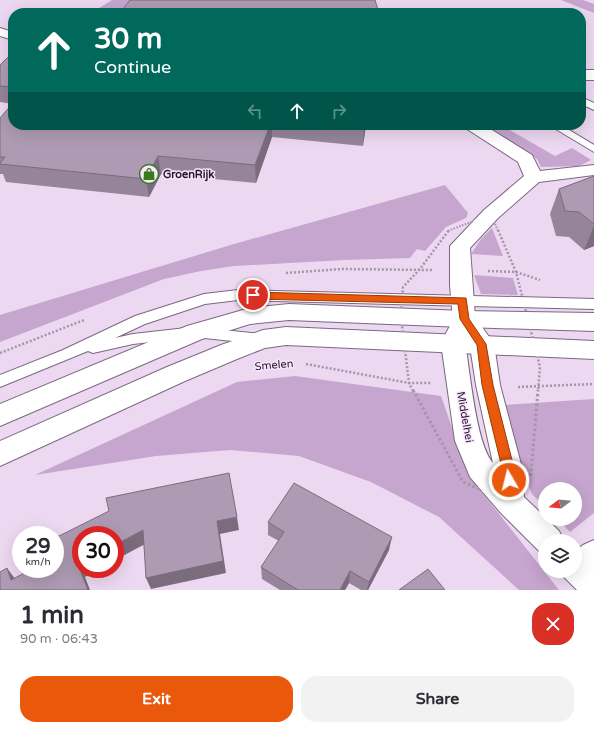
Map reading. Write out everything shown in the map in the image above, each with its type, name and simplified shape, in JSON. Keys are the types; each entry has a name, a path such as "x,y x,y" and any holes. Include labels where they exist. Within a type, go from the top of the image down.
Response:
{"street":[{"path":"481,130 526,158 534,177"},
{"path":"453,343 464,310 460,246 491,214 534,177 594,170"},
{"path":"464,310 482,344 488,385 508,468 510,503"},
{"path":"0,415 195,332 250,316 289,312 464,310 594,322"},
{"path":"0,454 176,374 263,339 286,336 594,350"},
{"name":"Middelhei","path":"453,343 468,441 480,468 510,503 542,534"}],"lane":[{"path":"562,130 594,149"},
{"path":"0,381 68,354 140,320 204,299 238,295 464,310 594,304"},
{"path":"68,354 134,339 195,332 263,339"}],"path":[{"path":"491,214 516,272"},
{"name":"Smelen","path":"305,364 410,383 460,384"},
{"path":"488,385 539,387 594,384"}],"shaded area":[{"path":"112,0 134,0 129,8 99,8"},
{"path":"561,0 583,0 594,4 594,13 586,10 586,8 581,8"},
{"path":"491,130 510,130 555,156 572,148 591,160 579,166 541,167 537,159"},
{"path":"445,185 468,213 466,218 446,227 425,251 417,249 410,258 234,266 201,271 164,279 0,342 0,315 234,244"},
{"path":"492,228 503,256 471,254 481,239"},
{"path":"474,275 513,278 518,295 481,294"},
{"path":"295,376 441,396 459,448 473,481 538,563 538,578 550,578 559,590 519,590 439,517 371,482 299,456 230,450 156,456 35,475 237,382"},
{"path":"594,399 594,513 582,522 582,482 538,482 538,500 532,494 513,449 505,405"},
{"path":"564,526 578,526 570,532"}],"building":[{"path":"130,0 375,0 377,8 124,8"},
{"path":"8,57 8,87 0,86 0,65"},
{"path":"8,109 8,130 268,130 255,165 158,156 146,179 0,164 5,157 0,157 0,118"},
{"path":"594,176 594,224 579,212 565,211 559,189"},
{"path":"229,473 237,517 217,521 223,561 146,578 143,530 124,540 124,526 79,526 109,511 106,498"},
{"path":"294,483 392,537 369,582 350,571 340,590 298,590 261,567 284,532 268,522"},
{"path":"72,530 72,578 83,578 88,590 0,590 0,572 7,568 11,580 15,578 64,578 64,534"},
{"path":"428,569 445,590 399,590"}],"place":[{"name":"GroenRijk","path":"149,174"}],"route":[{"path":"253,295 462,300 464,319 482,344 488,385 508,468 509,480"}]}
